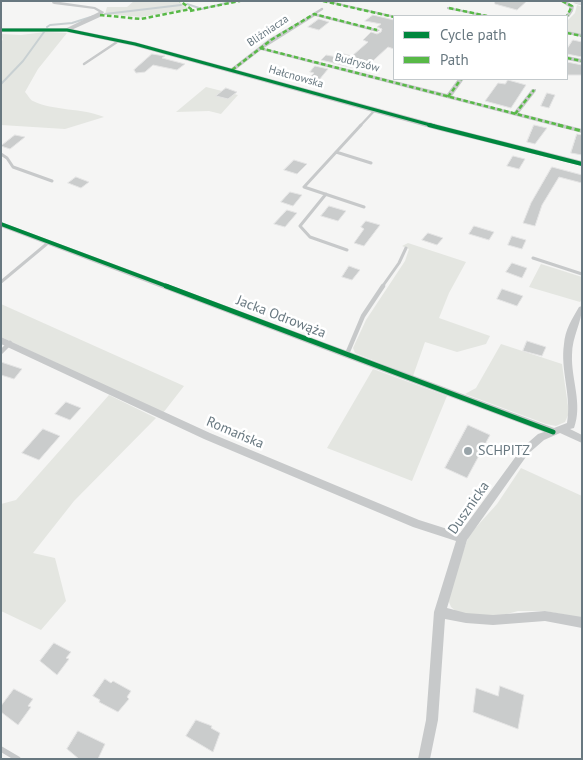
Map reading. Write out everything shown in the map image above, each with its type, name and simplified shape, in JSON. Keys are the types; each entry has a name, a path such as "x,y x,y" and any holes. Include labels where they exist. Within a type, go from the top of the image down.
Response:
{"highway":[{"path":"578,1 582,2"}],"street":[{"path":"56,1 54,3 95,8 102,12 100,15 67,30"},
{"path":"323,1 393,17"},
{"path":"562,1 573,8 568,15"},
{"path":"449,8 482,15"},
{"path":"314,14 377,30"},
{"name":"Bliźniacza","path":"232,70 260,48 314,14"},
{"name":"Hałcnowska","path":"1,30 67,30 120,40 375,110 582,164"},
{"path":"568,33 582,36"},
{"name":"Budrysów","path":"260,48 582,132"},
{"path":"568,58 582,61"},
{"path":"448,96 461,80"},
{"path":"515,114 534,90"},
{"name":"Jacka Odrowąża","path":"1,224 438,390 582,440"},
{"name":"Dusznicka","path":"424,759 432,720 440,612 462,538 525,451 541,438 571,425 574,416 574,403 566,354 572,327 582,309"},
{"name":"Romańska","path":"6,342 207,436 417,524 462,538"},
{"path":"440,612 466,618 493,620 545,616 582,624"}],"lane":[{"path":"314,14 322,9"},
{"path":"84,64 120,40"},
{"path":"364,207 304,187 375,110"},
{"path":"336,152 371,163"},
{"path":"1,154 7,158 13,167 52,181"},
{"path":"326,194 300,226 310,237 347,250"},
{"path":"1,282 49,242"},
{"path":"347,354 352,336 370,304 401,261 406,248"},
{"path":"533,258 582,274"},
{"path":"1,352 6,342"},
{"path":"1,749 18,759"}],"shaded area":[{"path":"134,1 178,1 188,8 187,10 141,17 105,14 107,7 127,7"},
{"path":"577,5 582,7 582,35 568,32 568,20 575,13"},
{"path":"45,32 67,33 38,69 25,92 32,100 41,104 104,117 65,129 1,125 1,41 3,40 1,34 21,35"},
{"path":"206,87 238,95 221,114 209,111 176,112"},
{"path":"408,243 466,262 449,293 439,318 490,336 486,344 457,352 425,342 413,376 355,353 353,348 366,320 405,261 409,249 402,246"},
{"path":"541,264 582,277 582,299 580,302 529,287"},
{"path":"1,304 184,386 163,413 1,337"},
{"path":"501,344 562,364 569,413 565,422 556,426 546,424 465,394 476,388"},
{"path":"373,369 447,396 412,481 327,448"},
{"path":"109,395 156,418 74,501 33,553 55,558 66,601 41,630 1,611 1,504 16,500"},
{"path":"521,468 582,496 582,618 545,611 518,611 496,617 458,613 451,607 447,597 469,535 497,504"}],"building":[{"path":"495,1 527,1 517,10 495,4"},
{"path":"373,15 393,20 393,49 388,47 363,70 321,60 326,55 337,57 340,53 352,56 368,42 363,40 371,32 377,34 381,32 382,29 377,27 381,24 365,21"},
{"path":"319,19 329,22 319,30 308,27"},
{"path":"573,40 582,42 582,57 568,54 568,48"},
{"path":"152,54 165,56 162,58 185,64 177,70 153,65 145,72 136,73 134,70"},
{"path":"568,62 582,65 582,75 568,75"},
{"path":"315,66 328,69 319,80 309,78 314,73 310,72"},
{"path":"508,80 526,85 511,108 485,101 498,83 505,84"},
{"path":"226,88 237,92 228,99 216,96"},
{"path":"547,93 555,95 549,108 541,106"},
{"path":"534,125 547,128 535,144 527,142"},
{"path":"577,134 582,135 582,155 571,153"},
{"path":"15,135 25,137 10,149 1,146"},
{"path":"513,156 525,159 519,169 507,166"},
{"path":"294,160 307,164 297,174 284,170"},
{"path":"552,167 582,175 582,183 559,177 542,205 535,226 523,223 531,203"},
{"path":"76,177 89,182 81,188 68,183"},
{"path":"290,192 302,195 293,206 281,202"},
{"path":"329,206 346,211 338,221 321,216"},
{"path":"287,210 297,213 285,227 274,224"},
{"path":"366,221 380,225 364,246 354,243 364,229 361,227"},
{"path":"474,226 494,232 489,240 469,234"},
{"path":"428,233 443,238 437,245 422,240"},
{"path":"512,236 526,240 522,249 508,245"},
{"path":"512,263 527,268 522,278 506,272"},
{"path":"349,266 360,270 352,280 342,277"},
{"path":"502,289 523,296 517,306 497,299"},
{"path":"527,341 546,347 542,356 523,351"},
{"path":"1,362 22,369 14,379 1,375"},
{"path":"66,402 81,408 70,420 55,414"},
{"name":"SCHPITZ","path":"468,425 490,435 467,478 445,468"},
{"path":"43,429 60,436 39,460 22,453"},
{"path":"54,643 71,652 66,658 69,659 57,675 40,661"},
{"path":"105,679 111,683 113,681 131,691 127,697 129,699 118,712 99,702 100,700 93,696"},
{"path":"500,686 524,695 518,729 473,712 476,688 498,696"},
{"path":"14,689 33,699 28,706 31,707 18,725 1,712 1,706"},
{"path":"196,720 212,726 211,728 220,733 213,752 186,736"},
{"path":"78,731 105,744 98,759 79,759 67,749"}],"waterway":[{"path":"187,4 202,9 234,1"},
{"path":"105,14 181,5"},
{"path":"47,27 50,25 72,23 94,16"},
{"path":"1,84 23,61 44,32"}],"marked path":[{"path":"100,15 141,19 191,9 180,1"},
{"path":"190,11 240,1"},
{"path":"323,1 393,17"},
{"path":"562,1 572,6 568,15"},
{"path":"449,8 482,15"},
{"path":"232,70 271,40 314,14 377,30"},
{"path":"568,33 582,36"},
{"path":"260,48 582,131"},
{"path":"568,58 582,61"},
{"path":"448,97 460,80"},
{"path":"515,114 534,90"}],"cycle path":[{"path":"1,30 67,30 135,44 444,129 582,164"},
{"path":"1,224 553,432"}],"place":[{"name":"SCHPITZ","path":"468,451"}]}
